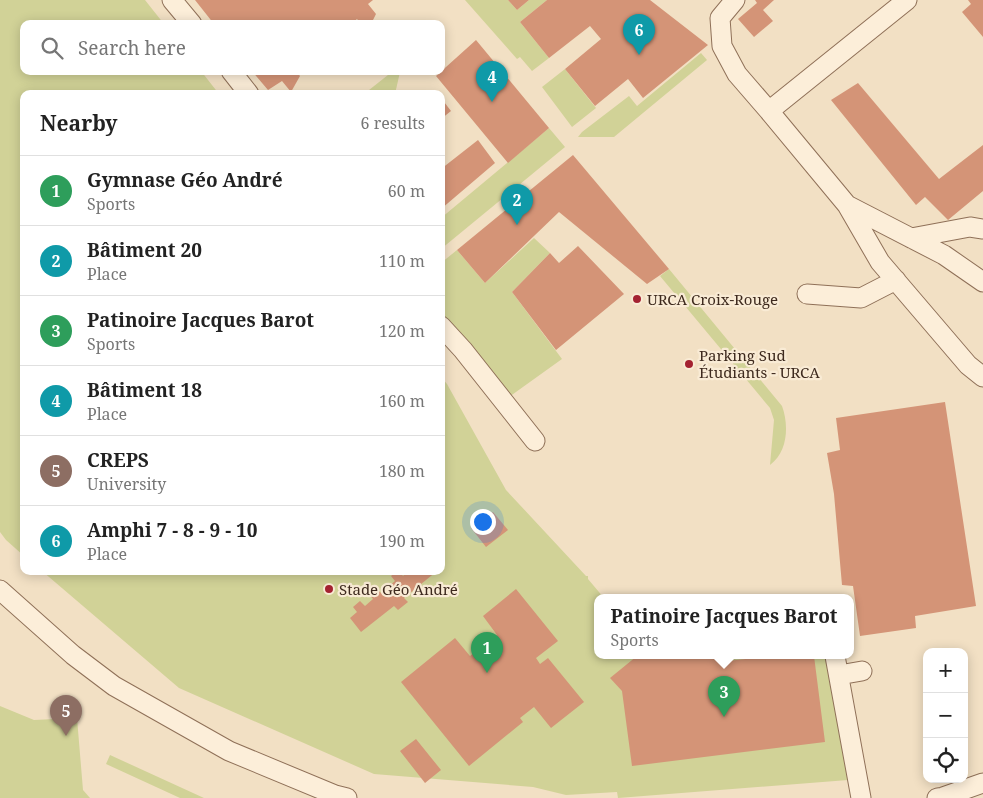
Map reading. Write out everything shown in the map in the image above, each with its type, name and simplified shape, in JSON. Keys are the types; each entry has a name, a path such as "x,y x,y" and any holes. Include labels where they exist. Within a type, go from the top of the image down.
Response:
{"street":[{"path":"172,0 189,20"},
{"path":"735,0 720,18 722,46 737,74 847,205 880,262 968,365 983,377"},
{"path":"770,111 908,0"},
{"path":"234,75 247,90"},
{"path":"847,205 944,255 983,282"},
{"path":"880,262 887,238 970,227 983,229"},
{"path":"807,294 861,298 896,280"},
{"path":"445,331 535,440"},
{"path":"0,590 73,655 114,686 229,751 335,795 347,798"},
{"path":"835,659 861,798"},
{"path":"838,675 862,671"},
{"path":"937,798 983,784"}],"green space":[{"path":"0,0 145,0 161,20 20,20 20,75 204,75 216,90 20,90 20,552 0,532"},
{"path":"465,0 508,0 517,10 529,0 547,0 520,22 549,58 532,71 520,57 517,59"},
{"path":"701,53 707,60 614,137 578,137 629,96 637,106"},
{"path":"565,69 596,108 572,127 542,87"},
{"path":"388,75 399,75 396,90 369,90"},
{"path":"549,128 565,147 445,246 445,215"},
{"path":"534,238 550,253 512,292 562,359 509,397 445,319 445,260 457,250 485,283"},
{"path":"669,269 782,406 786,421 784,446 776,460 770,465 774,420 770,408 660,276"},
{"name":"Stade Géo André","path":"445,382 506,490 588,576 588,579 601,594 594,594 594,659 829,659 848,780 618,798 617,792 566,795 533,787 374,774 179,688 47,575 445,575"},
{"path":"0,706 34,720 77,718 83,790 90,798 0,798"},
{"path":"110,755 204,798 180,798 106,764"}],"building":[{"path":"195,0 373,0 368,4 376,14 373,20 211,20"},
{"path":"508,0 529,0 517,10"},
{"path":"547,0 650,0 708,45 643,98 628,79 595,106 565,69 601,39 590,26 549,58 520,22"},
{"path":"755,0 774,0 763,10 773,21 754,37 738,19 757,3"},
{"path":"968,0 983,0 983,37 962,12 971,4"},
{"path":"476,40 549,128 508,163 436,76 445,75 445,68"},
{"path":"255,75 300,76 292,90 289,90 282,81 268,90"},
{"path":"858,83 939,179 983,145 983,191 948,220 925,197 916,205 831,100"},
{"path":"445,103 451,111 445,116"},
{"path":"478,140 495,163 445,206 445,166"},
{"path":"573,155 669,269 647,284 559,212 485,283 457,250"},
{"path":"578,246 624,294 556,350 512,292 550,253 559,263"},
{"path":"945,402 976,606 915,616 916,628 860,636 853,586 842,585 834,494 827,453 840,450 836,418"},
{"path":"493,512 508,530 486,547 471,528"},
{"path":"432,575 404,598 408,602 398,610 394,606 361,632 350,618 357,612 353,607 360,601 365,606 373,599 369,594 376,588 381,593 395,581 391,576"},
{"path":"516,589 558,641 536,658 540,664 548,658 584,702 551,728 534,707 520,718 523,722 469,766 401,682 455,638 470,656 497,635 483,616"},
{"path":"633,659 727,659 727,661 745,659 814,659 825,742 632,766 622,691 610,678"},
{"path":"416,739 441,770 425,783 400,751"}],"place":[{"name":"Amphi 7 - 8 - 9 - 10","path":"639,55"},
{"name":"Bâtiment 18","path":"492,102"},
{"name":"Bâtiment 20","path":"517,225"},
{"name":"URCA Croix-Rouge","path":"637,299"},
{"name":"Parking Sud Étudiants - URCA","path":"689,364"},
{"name":"Stade Géo André","path":"329,589"},
{"name":"Gymnase Géo André","path":"487,673"},
{"name":"Patinoire Jacques Barot","path":"724,717"},
{"name":"CREPS","path":"66,736"}]}
